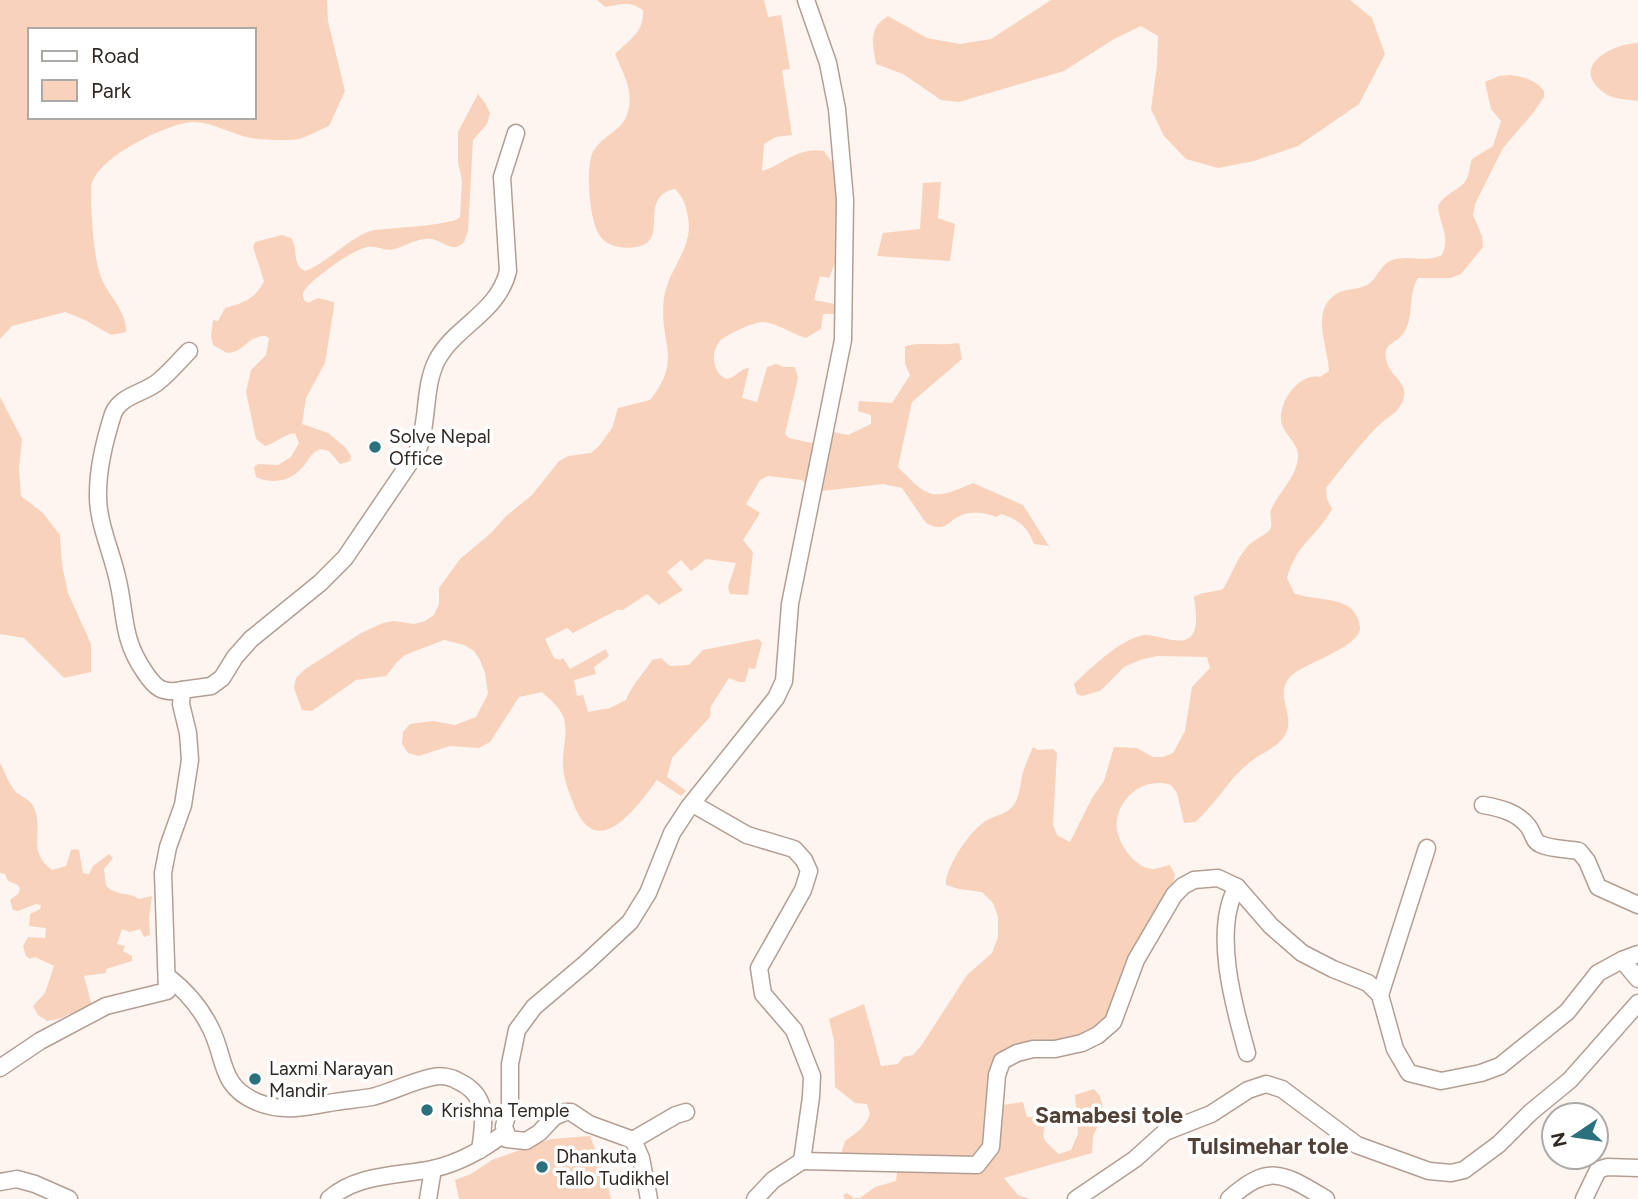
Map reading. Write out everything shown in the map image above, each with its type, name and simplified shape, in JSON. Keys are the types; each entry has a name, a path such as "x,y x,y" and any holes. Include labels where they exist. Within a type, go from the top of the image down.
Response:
{"street":[{"path":"649,1199 641,1158 633,1140 589,1124 571,1112 554,1117 539,1133 526,1141 507,1139 505,1129 510,1106 510,1064 517,1030 534,1007 630,922 648,893 672,833 689,807 776,698 784,681 790,604 843,340 845,200 837,109 828,63 806,0"},
{"path":"189,351 157,383 121,402 114,411 101,464 97,495 118,582 128,643 157,689 169,692 211,686 222,678 251,639 320,583 345,558 417,452 424,435 432,372 438,359 447,346 495,301 505,284 508,271 502,177 516,133"},
{"path":"0,1068 40,1041 106,1006 167,991 163,873 168,847 183,805 190,760 188,733 181,704 182,690"},
{"path":"693,804 747,835 794,849 809,871 803,890 759,968 763,994 794,1030 811,1076 811,1097 802,1161"},
{"path":"1483,805 1517,815 1541,845 1579,851 1587,861 1598,887 1638,905"},
{"path":"1380,995 1427,848"},
{"path":"755,1199 773,1180 802,1161 977,1165 990,1147 996,1075 1002,1061 1017,1053 1082,1043 1098,1035 1113,1022 1136,960 1174,895 1194,880 1217,878 1237,887 1271,926 1302,953 1368,983 1380,995 1395,1049 1409,1073 1441,1081 1481,1073 1500,1066 1567,1012 1598,973 1638,954"},
{"path":"1237,887 1230,898 1227,961 1247,1053"},
{"path":"1622,960 1638,979"},
{"path":"167,976 183,989 212,1030 222,1066 233,1087 255,1102 280,1109 298,1109 373,1097 434,1077 452,1078 480,1099 484,1121 480,1150"},
{"path":"1076,1199 1135,1159 1165,1132 1211,1114 1248,1090 1266,1084 1282,1089 1357,1145 1429,1171 1451,1173 1465,1170 1499,1144 1531,1112 1577,1073 1638,1003"},
{"path":"633,1140 686,1112"},
{"path":"329,1199 337,1191 356,1182 433,1169 463,1159 480,1150 505,1129"},
{"path":"1584,1199 1598,1170 1607,1167 1638,1168"},
{"path":"428,1199 433,1169"},
{"path":"1229,1199 1243,1186 1266,1174 1304,1186 1326,1199"},
{"path":"0,1182 17,1179 36,1184 69,1199"}],"green space":[{"path":"0,0 327,0 328,21 345,91 329,126 299,139 275,140 251,138 209,124 194,122 167,128 117,155 103,166 94,178 91,189 93,232 103,282 120,309 126,332 111,335 65,312 12,326 0,339"},
{"path":"597,0 764,0 768,17 781,15 790,69 782,70 792,135 776,137 764,144 762,171 799,153 815,150 824,151 834,165 837,176 838,255 829,278 820,276 814,300 835,304 835,314 823,314 821,329 806,338 764,322 734,332 719,342 714,352 714,363 719,373 727,379 749,368 742,398 757,402 767,367 776,364 795,367 798,378 785,434 789,438 816,444 828,431 848,435 871,424 871,415 858,411 859,401 892,403 910,375 905,364 905,346 959,343 962,359 912,402 898,467 917,486 932,494 948,493 973,483 1023,505 1049,546 1034,544 1022,524 1001,514 996,517 979,513 966,514 943,527 933,526 926,523 902,488 883,484 822,491 811,488 802,480 768,476 760,480 746,504 760,513 743,540 753,552 748,595 730,594 728,587 736,563 706,559 691,571 681,560 667,572 683,590 659,605 647,594 623,610 617,610 573,633 567,628 545,639 554,658 563,658 570,669 606,649 609,656 594,667 596,674 574,680 577,696 583,695 588,712 610,708 626,700 652,660 661,658 670,666 689,665 703,650 758,639 762,643 755,669 749,668 745,682 729,678 711,706 710,717 672,758 667,777 686,791 681,796 657,780 628,815 617,825 605,830 594,830 583,822 574,805 563,769 563,716 542,692 519,697 490,742 479,748 450,746 419,756 408,753 402,744 403,732 410,724 433,721 455,725 476,717 488,694 480,660 474,651 464,645 444,640 405,655 386,676 356,680 312,711 302,710 294,688 296,678 304,670 361,633 383,623 394,621 414,624 434,615 439,604 439,588 460,559 532,495 559,461 568,456 591,453 599,446 612,428 618,408 650,400 666,373 668,350 664,327 664,298 666,287 687,239 688,217 684,202 675,189 664,193 658,200 652,234 649,241 641,246 617,247 606,242 598,233 591,205 590,162 595,148 620,126 627,115 629,90 615,54 639,30 643,10 629,4 605,7"},
{"path":"1051,0 1350,0 1372,18 1385,54 1359,104 1298,146 1254,161 1218,168 1186,159 1164,136 1151,109 1158,36 1141,26 1114,39 1064,71 959,102 941,100 903,74 876,64 874,31 888,16 927,38 960,44 991,39"},
{"path":"1638,43 1638,101 1606,94 1595,84 1591,75 1597,59 1616,48"},
{"path":"1510,75 1533,81 1544,91 1544,97 1503,148 1475,204 1473,215 1482,236 1483,247 1461,274 1451,278 1418,278 1407,328 1386,351 1389,368 1404,389 1403,400 1396,412 1365,440 1326,488 1332,509 1301,549 1287,578 1294,593 1334,601 1351,608 1360,626 1358,634 1343,648 1290,677 1284,691 1288,726 1283,738 1242,769 1195,822 1184,823 1177,793 1171,785 1153,783 1144,786 1124,802 1117,819 1117,827 1126,851 1146,867 1153,869 1170,865 1175,875 1171,894 1124,1011 1091,1037 1001,1055 996,1106 1023,1102 1027,1117 1046,1116 1045,1140 1059,1154 1071,1150 1078,1134 1075,1095 1094,1089 1100,1096 1104,1113 1093,1136 1092,1153 1004,1178 1018,1195 1030,1199 845,1199 843,1195 847,1193 854,1198 860,1198 875,1187 896,1181 897,1172 893,1161 840,1157 845,1141 863,1126 870,1114 867,1104 855,1103 835,1087 834,1041 829,1019 864,1004 881,1066 898,1064 903,1057 913,1055 921,1046 967,975 992,953 998,937 998,917 993,903 982,892 946,885 946,878 953,860 972,833 984,822 1006,812 1015,804 1033,747 1038,750 1053,749 1057,753 1053,825 1057,835 1070,842 1092,798 1104,781 1114,747 1137,748 1153,757 1173,753 1185,731 1192,687 1210,668 1207,657 1157,656 1140,660 1124,667 1100,691 1082,696 1077,694 1074,684 1107,655 1136,637 1150,635 1176,640 1188,639 1195,626 1194,597 1223,589 1243,551 1269,531 1271,510 1291,478 1298,457 1295,444 1281,421 1284,403 1303,380 1320,377 1329,371 1322,330 1322,319 1328,301 1340,292 1367,285 1390,261 1403,258 1429,259 1442,255 1445,236 1438,206 1465,182 1472,159 1493,146 1501,121 1491,109 1485,82"},
{"path":"478,94 490,113 487,124 473,140 468,231 464,242 450,247 426,239 392,250 371,247 361,249 324,272 303,293 304,300 308,303 318,298 334,302 334,307 325,363 306,398 302,424 328,433 345,447 351,456 350,461 340,464 329,451 320,449 290,477 273,481 256,477 254,467 258,464 278,465 291,457 299,443 295,433 265,446 256,439 246,392 251,370 266,355 269,338 258,337 238,350 227,353 213,345 211,336 213,320 218,321 225,308 253,296 264,281 253,247 255,242 282,235 291,238 298,265 305,271 367,232 456,220 460,217 462,181 458,162 458,132"},
{"path":"941,182 938,218 955,224 950,261 877,256 883,233 920,229 923,183"},
{"path":"0,397 22,439 19,468 21,496 43,513 60,535 68,593 91,644 91,672 64,678 24,638 0,634"},
{"path":"0,763 14,789 29,801 35,810 38,849 44,863 52,870 66,866 71,850 79,850 83,873 89,874 93,866 109,854 113,858 104,869 106,886 115,892 139,899 152,896 150,935 144,937 140,929 130,932 122,929 117,944 125,946 123,951 132,956 132,961 106,969 106,973 84,976 92,1006 79,1015 69,1014 47,1021 38,1015 33,1006 45,993 54,966 35,957 30,959 23,946 28,937 45,938 46,928 29,926 30,914 40,909 41,905 13,910 10,900 20,889 18,885 8,881 5,874 0,873"},
{"name":"Dhankuta Tallo Tudikhel","path":"590,1136 606,1177 611,1199 459,1199 455,1180 471,1174 492,1160 551,1139"}],"place":[{"name":"Solve Nepal Office","path":"375,447"},
{"name":"Laxmi Narayan Mandir","path":"255,1079"},
{"name":"Krishna Temple","path":"427,1110"},
{"name":"Dhankuta Tallo Tudikhel","path":"542,1167"}],"district":[{"name":"Samabesi tole","path":"1109,1115"},
{"name":"Tulsimehar tole","path":"1268,1146"}]}
